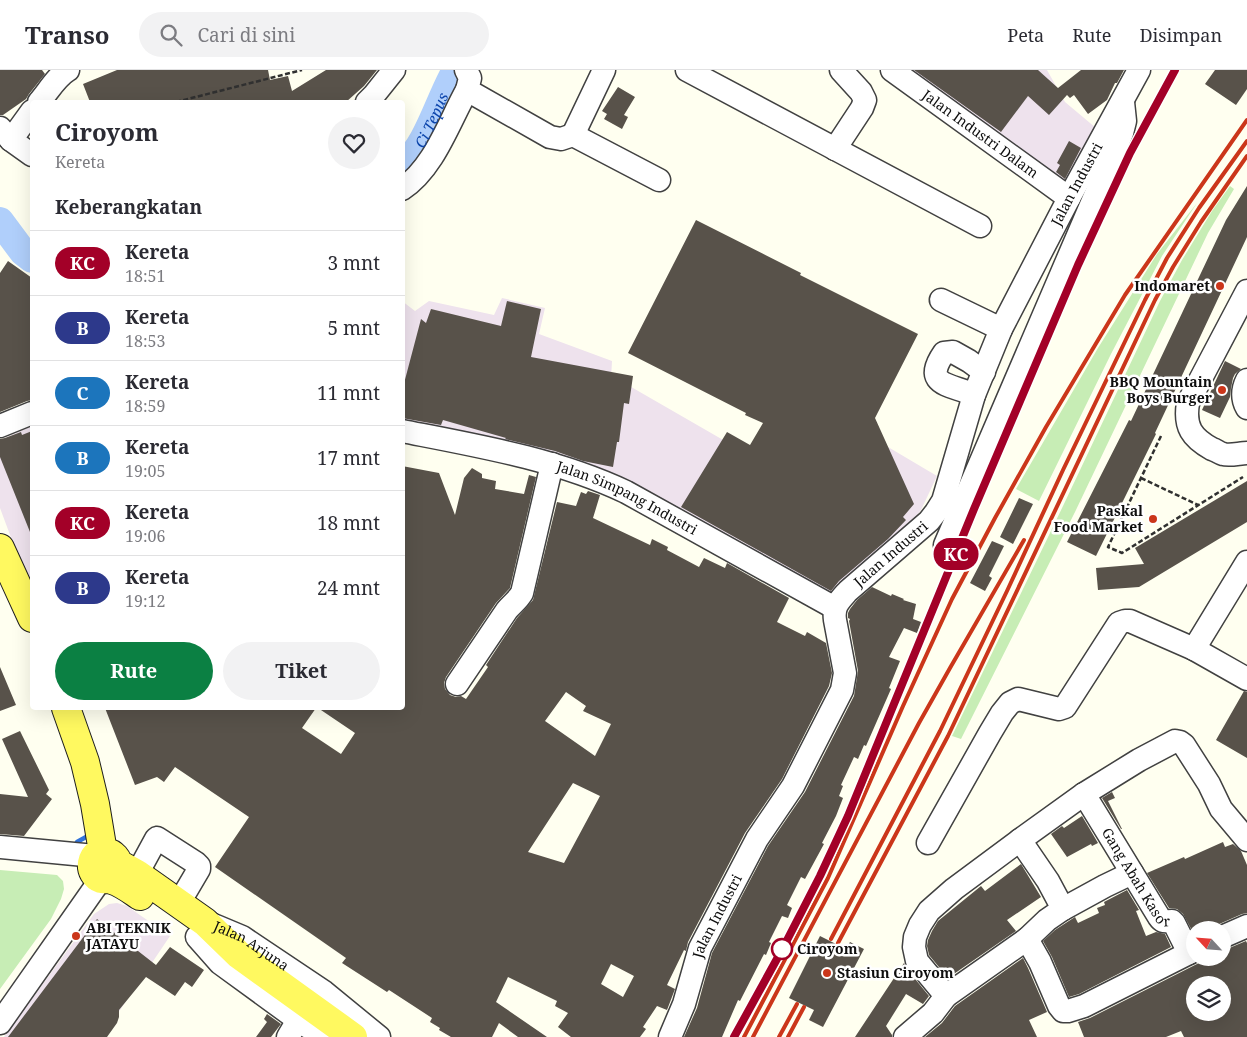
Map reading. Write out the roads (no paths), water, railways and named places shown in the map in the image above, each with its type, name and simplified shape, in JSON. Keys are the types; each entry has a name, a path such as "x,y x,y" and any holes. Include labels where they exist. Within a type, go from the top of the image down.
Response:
{"main road":[{"path":"0,548 30,614"},
{"path":"67,710 85,762 111,867"},
{"name":"Jalan Arjuna","path":"111,867 180,903 201,930"},
{"name":"Jalan Arjuna","path":"111,867 129,888 201,930"},
{"path":"201,930 353,1037"}],"street":[{"path":"41,100 68,70"},
{"path":"369,100 394,70"},
{"path":"405,187 424,167 440,143 466,80 550,137 561,139 573,135 604,70"},
{"path":"687,70 980,226"},
{"path":"835,149 862,108 865,100 861,92 841,70"},
{"name":"Jalan Industri Dalam","path":"892,70 1069,198"},
{"name":"Jalan Industri","path":"670,1037 684,1004 700,948 758,839 793,786 842,690 845,673 835,620 835,608 848,591 929,521 943,501 974,395 1001,329 1069,198 1139,70"},
{"path":"945,545 1122,133 1125,120 1123,99"},
{"path":"30,113 6,134 30,153"},
{"path":"573,135 658,180"},
{"path":"1247,291 1188,403 1187,418 1191,431 1200,442 1224,455 1247,453"},
{"path":"941,300 1001,329"},
{"path":"974,395 938,381 935,370 938,361 944,353 953,352 984,372"},
{"path":"0,426 30,414"},
{"name":"Jalan Simpang Industri","path":"405,432 501,450 588,475 626,492 835,608"},
{"path":"458,684 507,610 522,594 552,464"},
{"path":"1194,649 1247,562"},
{"path":"928,843 990,733 1010,703 1018,699 1059,709 1065,707 1119,622 1130,621 1194,649 1247,679"},
{"path":"946,996 917,961 914,947 915,937 929,911 954,889 1084,794 1154,751 1175,741 1184,745 1209,784 1221,809 1247,840"},
{"name":"Gang Abah Kasor","path":"1084,794 1162,921 1172,921 1186,942"},
{"path":"0,1022 111,867 157,838 199,866 180,903"},
{"path":"1020,840 1048,881 1063,909"},
{"path":"0,847 111,867"},
{"path":"905,1037 933,1012 946,996 1027,939 1047,920 1063,909 1132,873"},
{"path":"1231,933 1247,926"},
{"name":"Jalan Arjuna","path":"201,930 220,963 293,1028 325,1037"},
{"name":"Jalan Arjuna","path":"201,930 242,937 324,992 380,1037"},
{"path":"1027,939 1060,1006 1063,1011 1068,1012 1084,1006 1186,955"}],"waterway":[{"name":"Ci Tepus","path":"405,164 426,134 456,70"},
{"name":"Ci Tepus","path":"0,221 23,252 30,257"},
{"path":"77,842 89,833"}],"railway":[{"path":"734,1037 783,948 848,815 974,509 1078,265 1130,153 1175,70"},
{"path":"744,1037 828,878 952,599 995,518 1046,427 1125,295 1247,120"},
{"path":"831,939 940,731 1145,300 1167,258 1199,208 1247,141"},
{"path":"838,943 948,736 1155,300 1201,222 1247,156"},
{"path":"753,1037 919,723 1024,540"},
{"path":"779,1037 797,1004"},
{"path":"788,1037 804,1007"}],"train":[{"name":"KC","path":"734,1037 783,948 848,816 974,509 1078,265 1130,153 1175,70"}],"place":[{"name":"Indomaret","path":"1220,286"},
{"name":"BBQ Mountain Boys Burger","path":"1222,390"},
{"name":"Paskal Food Market","path":"1153,519"},
{"name":"ABI TEKNIK JATAYU","path":"76,936"},
{"name":"Ciroyom","path":"782,949"},
{"name":"Stasiun Ciroyom","path":"827,973"}]}
